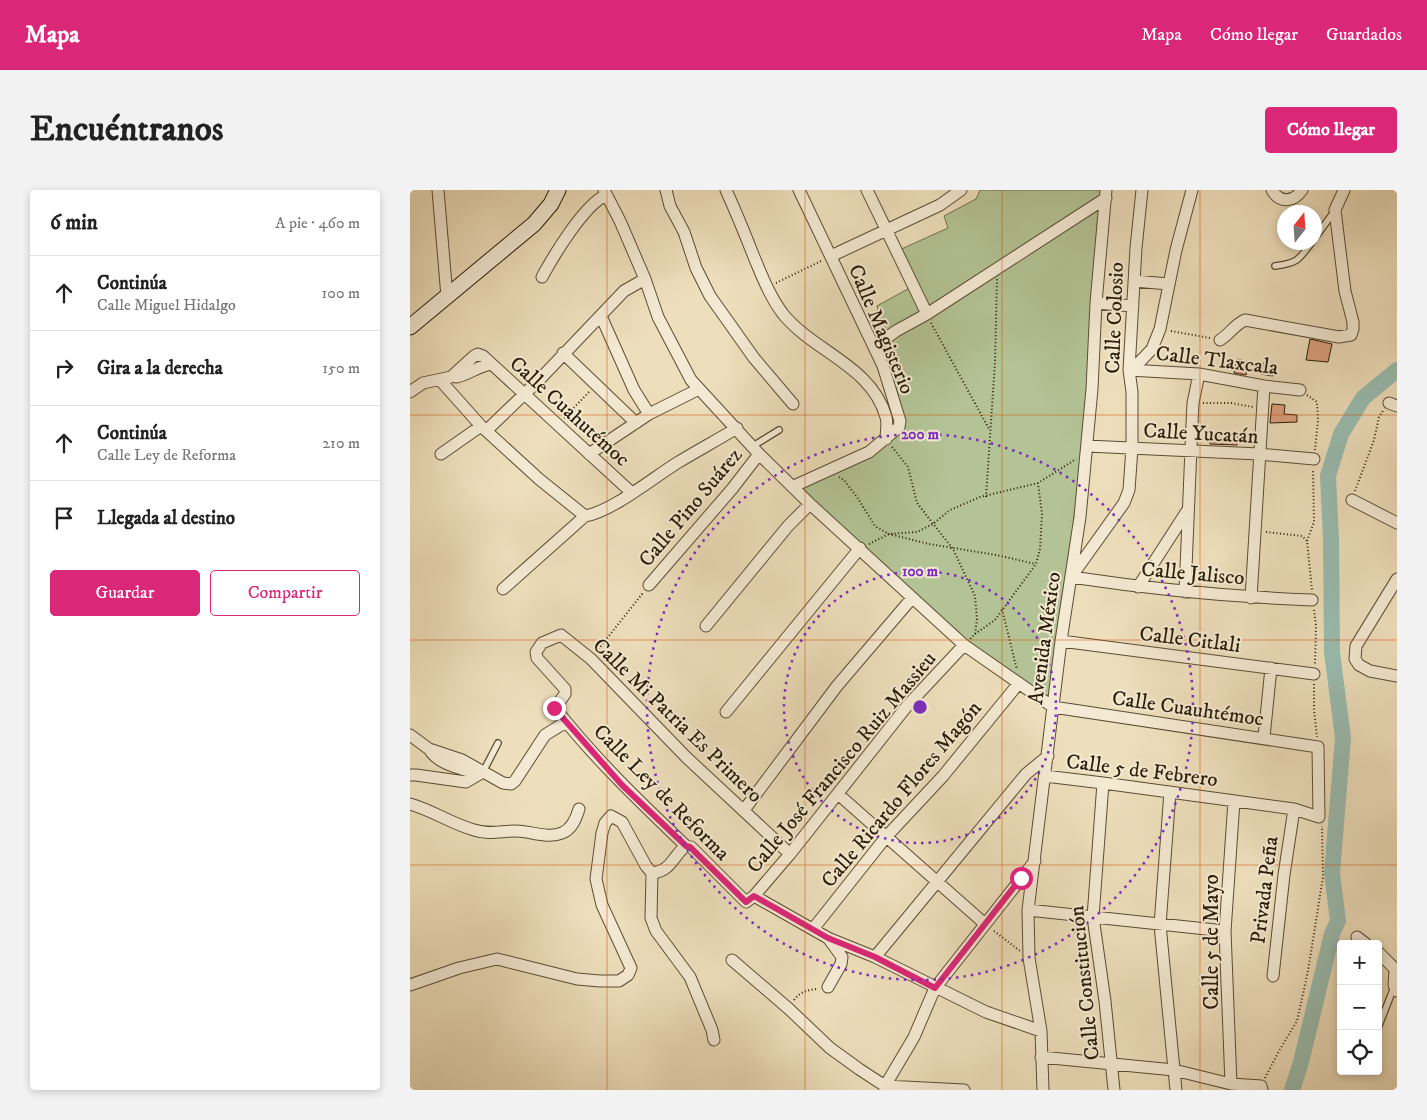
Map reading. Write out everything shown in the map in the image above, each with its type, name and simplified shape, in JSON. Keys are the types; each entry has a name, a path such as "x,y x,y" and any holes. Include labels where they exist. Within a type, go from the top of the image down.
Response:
{"main road":[{"path":"410,327 534,224 551,204 558,190"}],"street":[{"path":"438,190 447,297"},
{"path":"666,190 670,206 684,232 696,268 710,296 754,358 793,404"},
{"path":"726,190 767,287 782,313 802,334 837,357 855,372 878,397 887,418 886,440"},
{"name":"Calle Magisterio","path":"794,486 869,452 886,440 899,427 900,421 883,366 800,190"},
{"path":"867,190 927,314"},
{"path":"831,256 940,205 961,190"},
{"name":"Calle Colosio","path":"1071,577 1124,503 1129,490 1132,448 1131,369 1134,281 1142,190"},
{"path":"1131,369 1152,348 1160,329 1176,250 1192,190"},
{"path":"1272,190 1274,194 1290,201 1302,190"},
{"path":"1220,340 1237,323 1245,320 1339,337 1351,335 1353,322 1345,290 1335,210 1344,190"},
{"path":"542,277 577,223 605,192 620,221 645,279 658,317 691,380 756,450 810,504 964,645 1053,707"},
{"path":"874,347 998,269 1106,194"},
{"name":"Avenida México","path":"1043,1090 1041,1031 1030,958 1028,910 1061,641 1080,517 1092,389 1096,303 1106,194"},
{"path":"441,454 484,428 541,378 624,291 645,279"},
{"path":"1134,281 1169,284"},
{"path":"1096,303 1133,306"},
{"path":"601,316 634,390 650,414"},
{"path":"563,353 636,423"},
{"name":"Calle Cuahutémoc","path":"446,379 461,376 482,365 487,360 632,493"},
{"name":"Calle Tlaxcala","path":"1131,369 1199,374 1264,386 1300,390"},
{"path":"1185,592 1193,403 1199,374"},
{"path":"410,392 431,380 446,379 484,428 539,479 587,516"},
{"path":"1251,598 1264,386"},
{"path":"589,454 650,414 699,389"},
{"path":"503,588 587,516 632,493 737,428"},
{"name":"Calle Yucatán","path":"1087,446 1259,454 1314,459"},
{"name":"Calle Pino Suárez","path":"650,585 732,489 756,450"},
{"path":"1352,500 1397,523"},
{"path":"706,626 788,526 810,504"},
{"path":"1138,588 1188,510"},
{"path":"726,712 860,548"},
{"name":"Calle Jalisco","path":"1071,577 1138,588 1251,598 1312,600"},
{"path":"1397,579 1356,646 1355,659 1359,665 1370,671 1397,676"},
{"path":"744,810 837,686 912,598"},
{"name":"Calle Mi Patria Es Primero","path":"554,708 565,694 565,689 537,658 536,652 542,643 561,634 591,659 686,757 790,854"},
{"name":"Calle Citlali","path":"1061,641 1314,674"},
{"name":"Calle José Francisco Ruiz Massieu","path":"750,899 790,854 908,706 964,645"},
{"path":"1264,737 1271,668"},
{"name":"Calle Ricardo Flores Magón","path":"813,929 886,837 943,776 1019,683"},
{"name":"Calle Cuauhtémoc","path":"1053,707 1264,737 1318,747"},
{"name":"Calle Ley de Reforma","path":"554,708 622,785 686,846 690,847 750,899 828,938 875,957 986,1012 1041,1031"},
{"path":"410,735 429,749 436,758 511,784 545,735 566,722"},
{"path":"1318,747 1319,817"},
{"path":"875,957 1026,774 1048,756"},
{"path":"410,775 466,782 482,773"},
{"name":"Calle 5 de Febrero","path":"1045,776 1103,782 1294,809 1319,817"},
{"name":"Calle Constitución","path":"1103,782 1093,917 1105,1001 1114,1090"},
{"path":"1170,792 1160,925 1176,1090"},
{"path":"838,794 985,924"},
{"name":"Calle 5 de Mayo","path":"1231,1084 1225,931 1234,801"},
{"path":"410,804 473,830 491,834 515,831 552,835 561,834 575,821 579,810"},
{"name":"Privada Peña","path":"1273,976 1284,875 1294,809"},
{"path":"410,985 459,968 496,959 577,979 619,981 628,975 631,968 602,905 596,879 602,833 605,823 611,816 622,822 646,866 652,873 650,918 656,931 690,977 712,1030 714,1040"},
{"path":"652,873 660,872 675,860 686,846"},
{"path":"885,1088 914,1037 935,988 1034,861"},
{"path":"1028,910 1225,931"},
{"path":"828,938 842,957 841,964 828,987"},
{"path":"1382,956 1396,968 1396,988"},
{"path":"732,960 790,1009 844,1059 885,1088 964,1090"},
{"path":"1041,1057 1174,1070 1231,1084 1262,1088"}],"lane":[{"path":"1322,228 1335,210"},
{"path":"1275,266 1293,263 1306,250"},
{"path":"756,450 780,430"},
{"path":"482,773 498,743"},
{"path":"1382,1019 1396,988"}],"path":[{"path":"767,287 831,256"},
{"path":"986,496 995,362 998,269"},
{"path":"927,314 990,430"},
{"path":"1160,329 1220,340"},
{"path":"557,426 596,385"},
{"path":"1193,403 1231,403 1262,409"},
{"path":"1352,500 1374,440 1379,417 1393,404"},
{"path":"886,440 908,467 917,503 953,549 975,596 977,619 975,634"},
{"path":"860,548 889,534 916,532 933,524 950,510 980,497 1038,483 1075,460 1087,446"},
{"path":"829,470 844,480 875,526 889,534 953,549 996,555 1036,564"},
{"path":"964,645 975,634 995,620 1036,564 1040,549 1042,514 1038,483"},
{"path":"1255,531 1302,536"},
{"path":"591,659 650,585"},
{"path":"1002,609 1019,683"},
{"path":"1314,674 1314,710 1318,747"},
{"path":"1262,1088 1279,1051 1297,1021 1308,971 1323,877 1322,826 1319,817"},
{"path":"985,924 1030,958"},
{"path":"790,1009 799,994 808,990 828,987"}],"green space":[{"path":"980,190 1106,190 1092,389 1053,707 964,645 794,486 829,470 899,427 865,331 881,322 877,306 913,286 897,251 948,228 944,216 976,199"}],"building":[{"path":"1310,339 1332,344 1328,362 1306,360"},
{"path":"1237,359 1249,362 1246,375 1234,373"},
{"path":"1263,363 1275,366 1273,376 1261,374"},
{"path":"1272,404 1285,405 1284,414 1297,415 1297,422 1270,423"},
{"path":"1237,433 1237,445 1210,444 1209,434"}],"waterway":[{"path":"1292,1090 1301,1062 1332,934 1338,921 1332,873 1343,738 1332,652 1331,539 1328,476 1341,434 1363,398 1397,370"}],"route":[{"path":"554,708 622,785 686,846 690,847 746,902 754,896 828,938 875,957 935,988 1021,878"}]}
